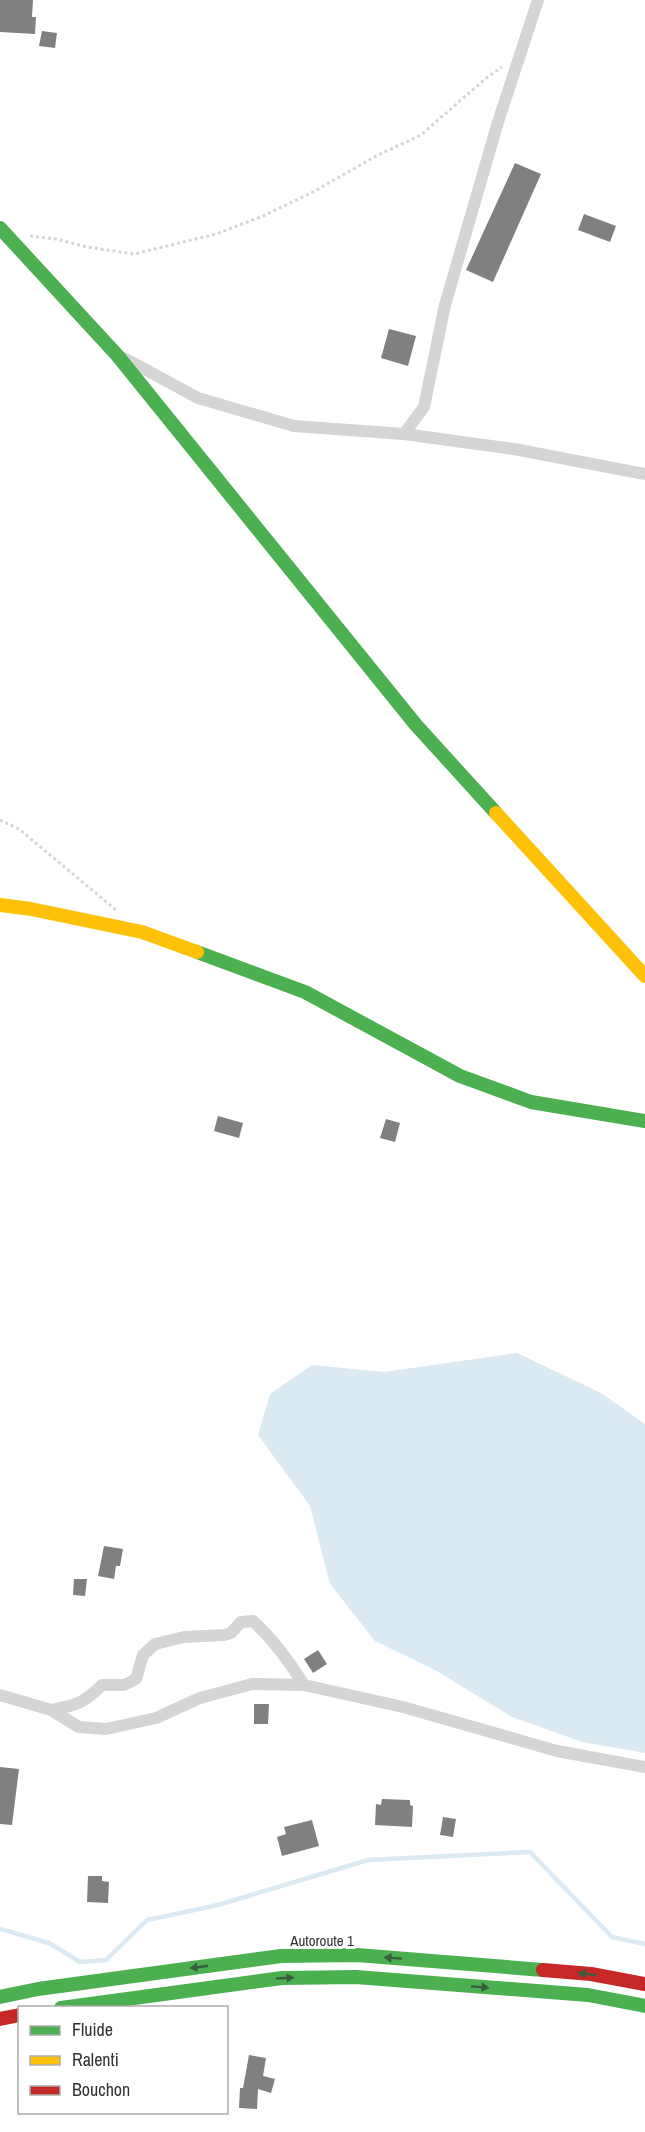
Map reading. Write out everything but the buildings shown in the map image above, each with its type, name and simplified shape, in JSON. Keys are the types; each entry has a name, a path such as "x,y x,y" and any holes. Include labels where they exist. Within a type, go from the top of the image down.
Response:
{"street":[{"path":"404,434 424,407 445,305 473,207 538,0"},
{"path":"2,231 117,355 416,725 645,976"},
{"path":"117,355 198,398 294,426 404,434 514,449 645,474"},
{"path":"0,905 31,909 142,932 305,992 460,1076 531,1102 645,1121"},
{"path":"51,1710 73,1706 87,1700 102,1685 124,1685 136,1679 143,1656 155,1644 184,1637 224,1635 231,1633 241,1622 254,1621 286,1656 304,1685"},
{"path":"0,1695 51,1710 79,1727 106,1729 156,1718 200,1698 252,1684 304,1685 403,1707 557,1751 645,1767"},
{"name":"Autoroute 1","path":"0,1997 38,1989 281,1956 357,1955 591,1974 645,1984"},
{"path":"69,2006 282,1978 356,1977 588,1995 645,2006"},
{"path":"0,2019 18,2015"}],"path":[{"path":"2,231 134,254 216,234 263,216 313,192 378,155 421,135 484,79 520,54"},
{"path":"0,820 19,829 116,910"}],"shaded area":[{"path":"517,1353 601,1393 645,1424 645,1753 582,1742 512,1717 435,1670 375,1641 330,1584 310,1506 258,1435 270,1394 312,1365 384,1372"}],"waterway":[{"path":"0,1929 49,1943 80,1962 106,1960 147,1920 218,1905 368,1860 530,1852 612,1937 645,1944"}],"traffic: fast":[{"path":"0,228 117,355 416,725 496,813"},
{"path":"197,952 305,992 460,1076 531,1102 645,1121"},
{"path":"0,1997 38,1989 281,1956 357,1955 543,1970"},
{"path":"76,2006 282,1978 356,1977 588,1995 645,2006"}],"traffic: slow":[{"path":"496,813 645,976"},
{"path":"0,905 31,909 142,932 197,952"}],"traffic: jam":[{"path":"543,1970 591,1974 645,1984"},
{"path":"0,2019 18,2015"}]}
